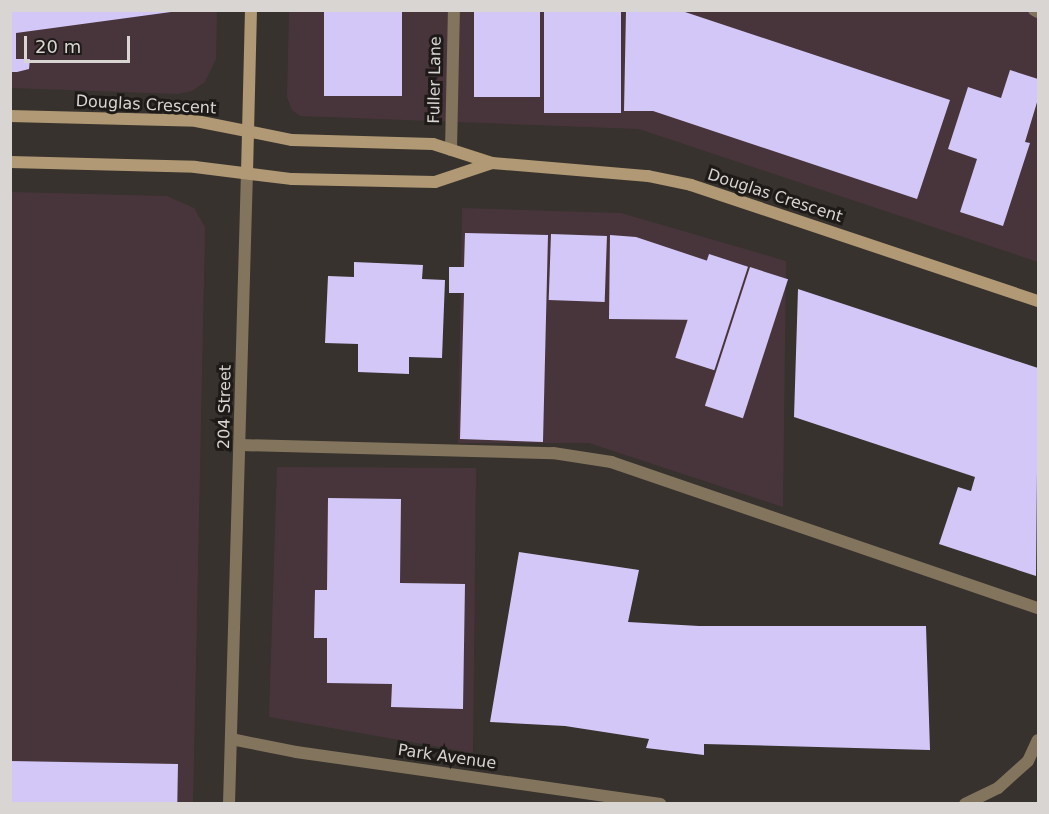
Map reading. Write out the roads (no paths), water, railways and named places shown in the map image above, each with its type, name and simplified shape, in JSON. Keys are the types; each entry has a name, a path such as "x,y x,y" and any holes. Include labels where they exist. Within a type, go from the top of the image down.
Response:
{"main road":[{"name":"204 Street","path":"247,173 251,10"},
{"name":"Douglas Crescent","path":"10,116 196,122 292,140 433,144 492,163 614,172 691,185 1038,301"},
{"name":"Douglas Crescent","path":"10,162 195,167 292,179 435,182 492,163"}],"street":[{"name":"Fuller Lane","path":"451,150 454,10"},
{"path":"1034,10 1038,12"},
{"name":"204 Street","path":"230,804 247,173"},
{"path":"241,445 553,453 611,462 1038,608"},
{"name":"Park Avenue","path":"231,739 281,749 660,804"},
{"path":"965,804 998,788 1028,760 1038,740"}]}
